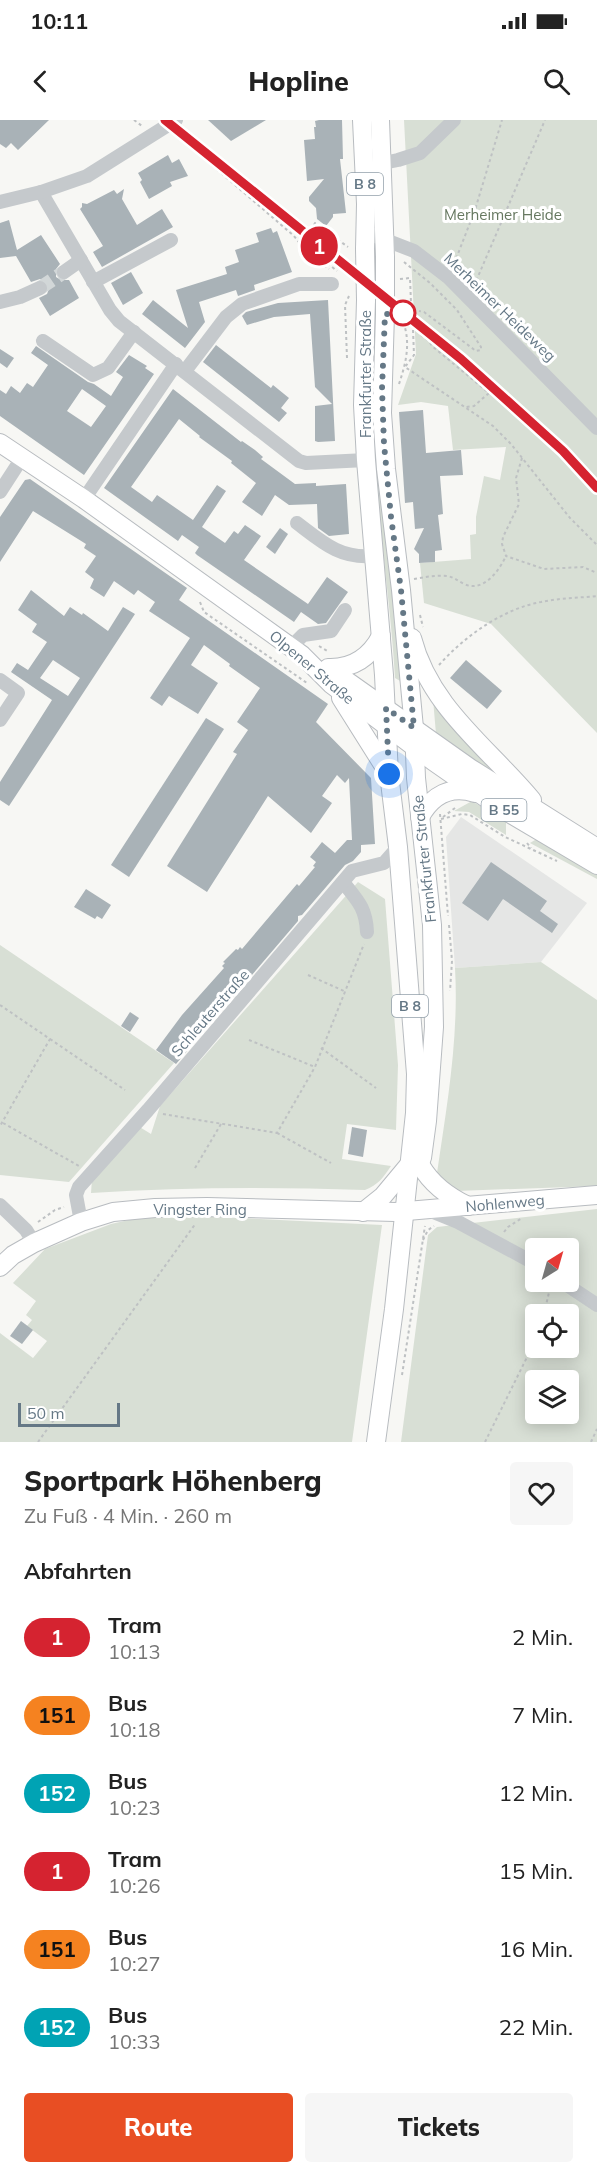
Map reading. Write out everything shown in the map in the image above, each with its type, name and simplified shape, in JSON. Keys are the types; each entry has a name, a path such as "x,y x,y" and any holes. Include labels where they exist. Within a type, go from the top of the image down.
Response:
{"main road":[{"name":"Frankfurter Straße","path":"362,120 359,243 366,300 363,411 381,636 389,774 398,847 416,1074 415,1211 409,1253 394,1309 376,1442"},
{"name":"Frankfurter Straße","path":"380,120 389,251 385,314 383,424 390,509 407,585 420,817 432,926 434,1028 428,1121 415,1165"},
{"name":"Olpener Straße","path":"0,443 331,669 386,717 415,748 483,796 597,865"},
{"path":"407,585 414,644 429,680 441,699 481,747 522,788 544,815"},
{"path":"381,636 370,654 361,660 331,669 389,774"},
{"name":"B 55","path":"386,717 414,728 470,768 597,848"},
{"path":"420,817 436,797 447,792 465,790 483,796"},
{"path":"363,1212 415,1165 454,1200 468,1206"},
{"name":"Nohlenweg","path":"415,1211 597,1195"},
{"name":"Vingster Ring","path":"0,1267 13,1255 34,1243 81,1222 113,1212 207,1207 363,1212 415,1211"}],"street":[{"path":"0,202 41,192 87,176 172,123 183,120"},
{"path":"383,162 420,153 454,120"},
{"path":"41,192 93,282 119,321 298,461 306,463 366,460"},
{"path":"93,282 171,240"},
{"name":"Merheimer Heideweg","path":"359,243 389,251 414,251 449,278 597,428"},
{"path":"64,272 81,260"},
{"path":"84,499 180,368 226,317 242,304 299,284 335,277"},
{"path":"0,302 20,297 40,288"},
{"path":"43,341 93,375 108,368 134,332"},
{"path":"0,492 22,458"},
{"path":"297,523 324,544 351,557 373,556"},
{"path":"299,646 331,631 345,610"},
{"path":"0,680 18,693 0,720"},
{"name":"Schleuterstraße","path":"81,1222 76,1195 80,1187 352,872 384,863 398,847"},
{"path":"343,882 367,916 367,932"},
{"path":"0,1205 26,1230 34,1243"},
{"path":"415,1211 459,1222 525,1258"},
{"path":"578,1292 597,1305"}],"path":[{"path":"449,278 475,210 502,120"},
{"path":"470,297 545,120"},
{"path":"172,123 178,137 294,236 335,277"},
{"path":"314,225 315,223 359,243"},
{"path":"311,248 335,277"},
{"path":"389,251 429,283 457,310 481,350 476,351 424,312 419,311"},
{"path":"400,279 410,278 411,303"},
{"path":"399,386 408,347 403,321"},
{"path":"405,367 414,355 413,330"},
{"path":"421,335 489,393 474,406 466,407"},
{"path":"405,367 493,426 570,518 597,545"},
{"path":"407,585 429,576 450,576 464,584 478,585 494,575 506,556 502,544 503,537 519,504 516,478 522,458"},
{"path":"506,556 544,569 583,567 597,573"},
{"path":"197,596 204,612 309,685"},
{"path":"437,668 466,638 498,618 538,602 597,596"},
{"path":"299,646 331,669"},
{"path":"441,819 462,814 470,815 505,837 531,848"},
{"path":"277,1133 315,1067 367,932"},
{"path":"308,975 344,991"},
{"path":"0,1005 125,1090"},
{"path":"0,1126 50,1039"},
{"path":"249,1040 315,1067"},
{"path":"321,1048 376,1088"},
{"path":"148,1110 277,1133 331,1163"},
{"path":"2,1122 92,1173"},
{"path":"195,1167 221,1124"},
{"path":"38,1442 207,1207"},
{"path":"402,1378 421,1244 415,1211"},
{"path":"485,1442 527,1358"},
{"path":"591,1442 597,1429"}],"shaded area":[{"path":"461,817 587,903 541,962 455,968 446,837"}],"green space":[{"name":"Merheimer Heide","path":"404,120 597,120 597,733 491,624 424,603 420,563 471,559 470,535 476,534 476,517 484,476 500,480 506,447 453,450 448,406 421,402 398,405 416,354"},
{"path":"373,301 377,301 394,590 402,682 395,678 373,445 371,384"},
{"path":"433,699 508,784 436,734"},
{"path":"472,801 506,822 506,835 469,812 454,811"},
{"path":"540,837 597,868 597,879 530,843"},
{"path":"358,882 385,899 398,1065 396,1130 347,1124 342,1159 391,1166 383,1178 365,1190 228,1188 91,1193 92,1179 138,1126 151,1134 160,1106"},
{"path":"0,945 174,1063 69,1182 0,1175"},
{"path":"541,962 597,1000 597,1186 456,1191 437,1173 454,1045 455,968"},
{"path":"597,1209 597,1442 401,1442 428,1235 437,1227"},
{"path":"156,1214 382,1225 352,1442 0,1442 0,1333 33,1358 47,1341 27,1326 32,1320 26,1315 36,1301 13,1283 45,1249 111,1224"}],"building":[{"path":"0,120 49,120 18,150 11,143 6,148 0,144"},
{"path":"208,120 266,120 231,141"},
{"path":"342,120 343,159 340,159 346,213 333,214 326,226 317,219 316,208 309,201 309,197 324,179 307,181 304,140 315,139 315,121"},
{"path":"168,155 172,163 179,159 188,176 170,182 172,186 149,199 138,173"},
{"path":"124,189 122,199 137,225 162,209 173,227 102,267 93,252 103,246 80,209 82,203 87,204 114,190 117,194"},
{"path":"9,220 17,250 41,235 60,264 56,269 56,277 69,280 79,298 50,316 39,298 47,294 49,289 46,281 40,279 31,282 16,256 0,258 0,223"},
{"path":"271,228 273,233 277,231 292,272 254,285 255,290 238,296 236,290 199,302 205,322 185,348 142,314 153,300 188,328 176,290 227,274 225,267 239,262 235,250 259,242 256,233"},
{"path":"131,272 143,293 123,305 111,283"},
{"path":"328,300 335,441 318,442 315,441 315,406 332,404 315,387 310,314 274,317 247,325 242,316 246,312 278,303"},
{"path":"216,345 271,388 273,385 289,398 281,408 287,413 279,422 203,362"},
{"path":"36,346 111,396 123,377 116,372 129,355 147,366 145,368 154,374 84,475 0,416 0,390 6,394 11,386 20,393 27,383 33,387 48,365 31,353","holes":["82,389 106,406 91,427 67,411"]},
{"path":"0,349 14,358 7,368 0,363"},
{"path":"173,389 241,442 255,450 263,457 261,459 295,484 316,483 316,486 346,484 349,534 329,536 318,528 317,504 289,505 275,495 262,516 242,502 256,483 179,419 131,487 152,502 157,495 193,520 217,485 226,491 202,527 225,543 234,531 238,534 245,525 261,536 244,560 308,604 327,577 348,592 326,623 318,624 301,612 294,622 197,555 195,553 199,547 182,535 178,541 104,488"},
{"path":"423,410 426,453 461,450 463,475 440,476 443,514 438,515 442,550 435,551 435,562 419,563 419,554 414,549 424,528 415,529 413,502 405,503 399,412"},
{"path":"30,479 187,588 179,600 328,704 316,722 371,778 375,844 361,845 361,852 353,861 345,865 302,915 298,916 298,921 176,1064 156,1050 182,1015 224,968 222,966 225,963 223,962 236,949 240,947 242,949 297,884 299,886 315,867 313,866 316,862 310,857 322,842 335,853 347,840 352,840 349,778 345,783 337,775 322,796 332,803 311,833 268,796 207,892 167,866 237,754 233,752 248,730 237,722 260,688 204,645 191,665 218,683 198,714 169,696 162,706 150,698 190,638 149,611 155,602 138,590 134,595 114,581 104,597 90,588 94,579 85,572 96,556 84,548 86,544 33,511 0,562 0,517 25,480"},
{"path":"280,528 288,534 275,554 266,547"},
{"path":"31,590 64,616 70,607 82,615 83,613 108,631 123,607 135,614 9,806 0,800 0,782 52,700 11,672 17,663 28,670 47,642 32,632 37,624 18,610","holes":["53,660 80,678 68,696 40,678"]},
{"path":"466,660 502,691 487,709 450,678"},
{"path":"206,718 224,729 129,877 111,865"},
{"path":"491,862 547,901 540,911 558,924 552,933 503,899 488,921 462,903"},
{"path":"86,889 111,905 102,919 97,916 95,919 74,907"},
{"path":"130,1012 139,1018 130,1032 121,1026"},
{"path":"352,1127 367,1130 363,1157 348,1154"},
{"path":"21,1321 33,1330 22,1344 10,1336"}],"tunnel":[{"path":"40,288 64,272"}],"tram line":[{"name":"1","path":"165,120 334,259 461,359 563,451 597,488"},
{"path":"184,135 461,359 563,451 597,487"}],"route":[{"path":"389,774 386,708 414,728 401,590 388,493 382,413 385,314 403,313"}]}
